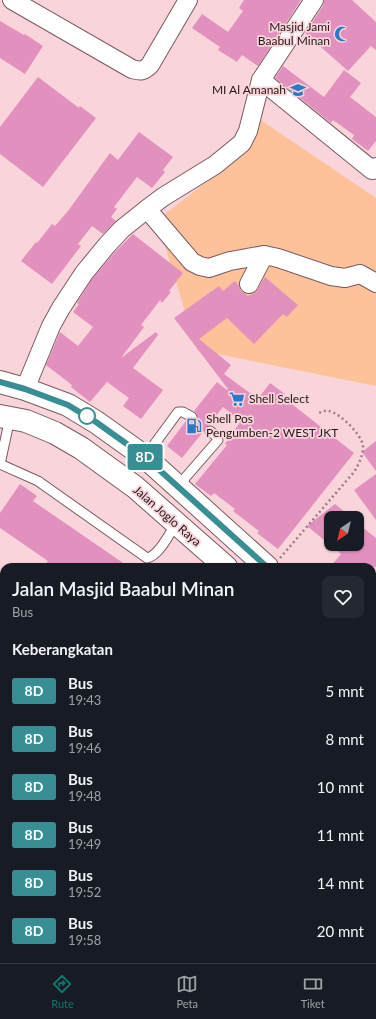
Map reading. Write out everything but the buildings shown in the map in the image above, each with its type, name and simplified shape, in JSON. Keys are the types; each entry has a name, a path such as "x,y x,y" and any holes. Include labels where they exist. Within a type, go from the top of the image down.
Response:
{"main road":[{"path":"0,382 25,389 68,405 96,422 145,457 263,563"},
{"name":"Jalan Joglo Raya","path":"5,417 26,421 56,433 81,448 135,487 222,563"}],"street":[{"path":"12,0 132,69 141,72 150,65 188,0"},
{"path":"25,389 51,326 74,287 106,245 122,229 162,197 215,165 242,143 248,131 261,80 314,0"},
{"path":"261,80 372,170 376,167"},
{"path":"147,209 192,262 200,266 208,268 230,261 264,255 278,258 331,276 345,278 360,274 376,283"},
{"path":"249,284 264,255"}],"lane":[{"path":"145,457 178,412 183,412 192,417"},
{"path":"5,417 0,464 38,481 147,558 151,557 163,545 176,522"},
{"path":"178,486 218,440 217,437 210,431"}],"path":[{"path":"284,554 354,472 361,460 363,445 359,435 335,413 329,411 317,414"}],"shaded area":[{"path":"249,112 376,198 376,386 197,350 157,220 213,177"}],"bus line":[{"name":"8D","path":"0,382 25,389 68,405 96,422 145,457 263,563"}],"place":[{"name":"Masjid Jami Baabul Minan","path":"342,34"},
{"name":"MI Al Amanah","path":"298,90"},
{"name":"Shell Select","path":"237,399"},
{"name":"Shell Pos Pengumben-2 WEST JKT","path":"194,426"}]}
